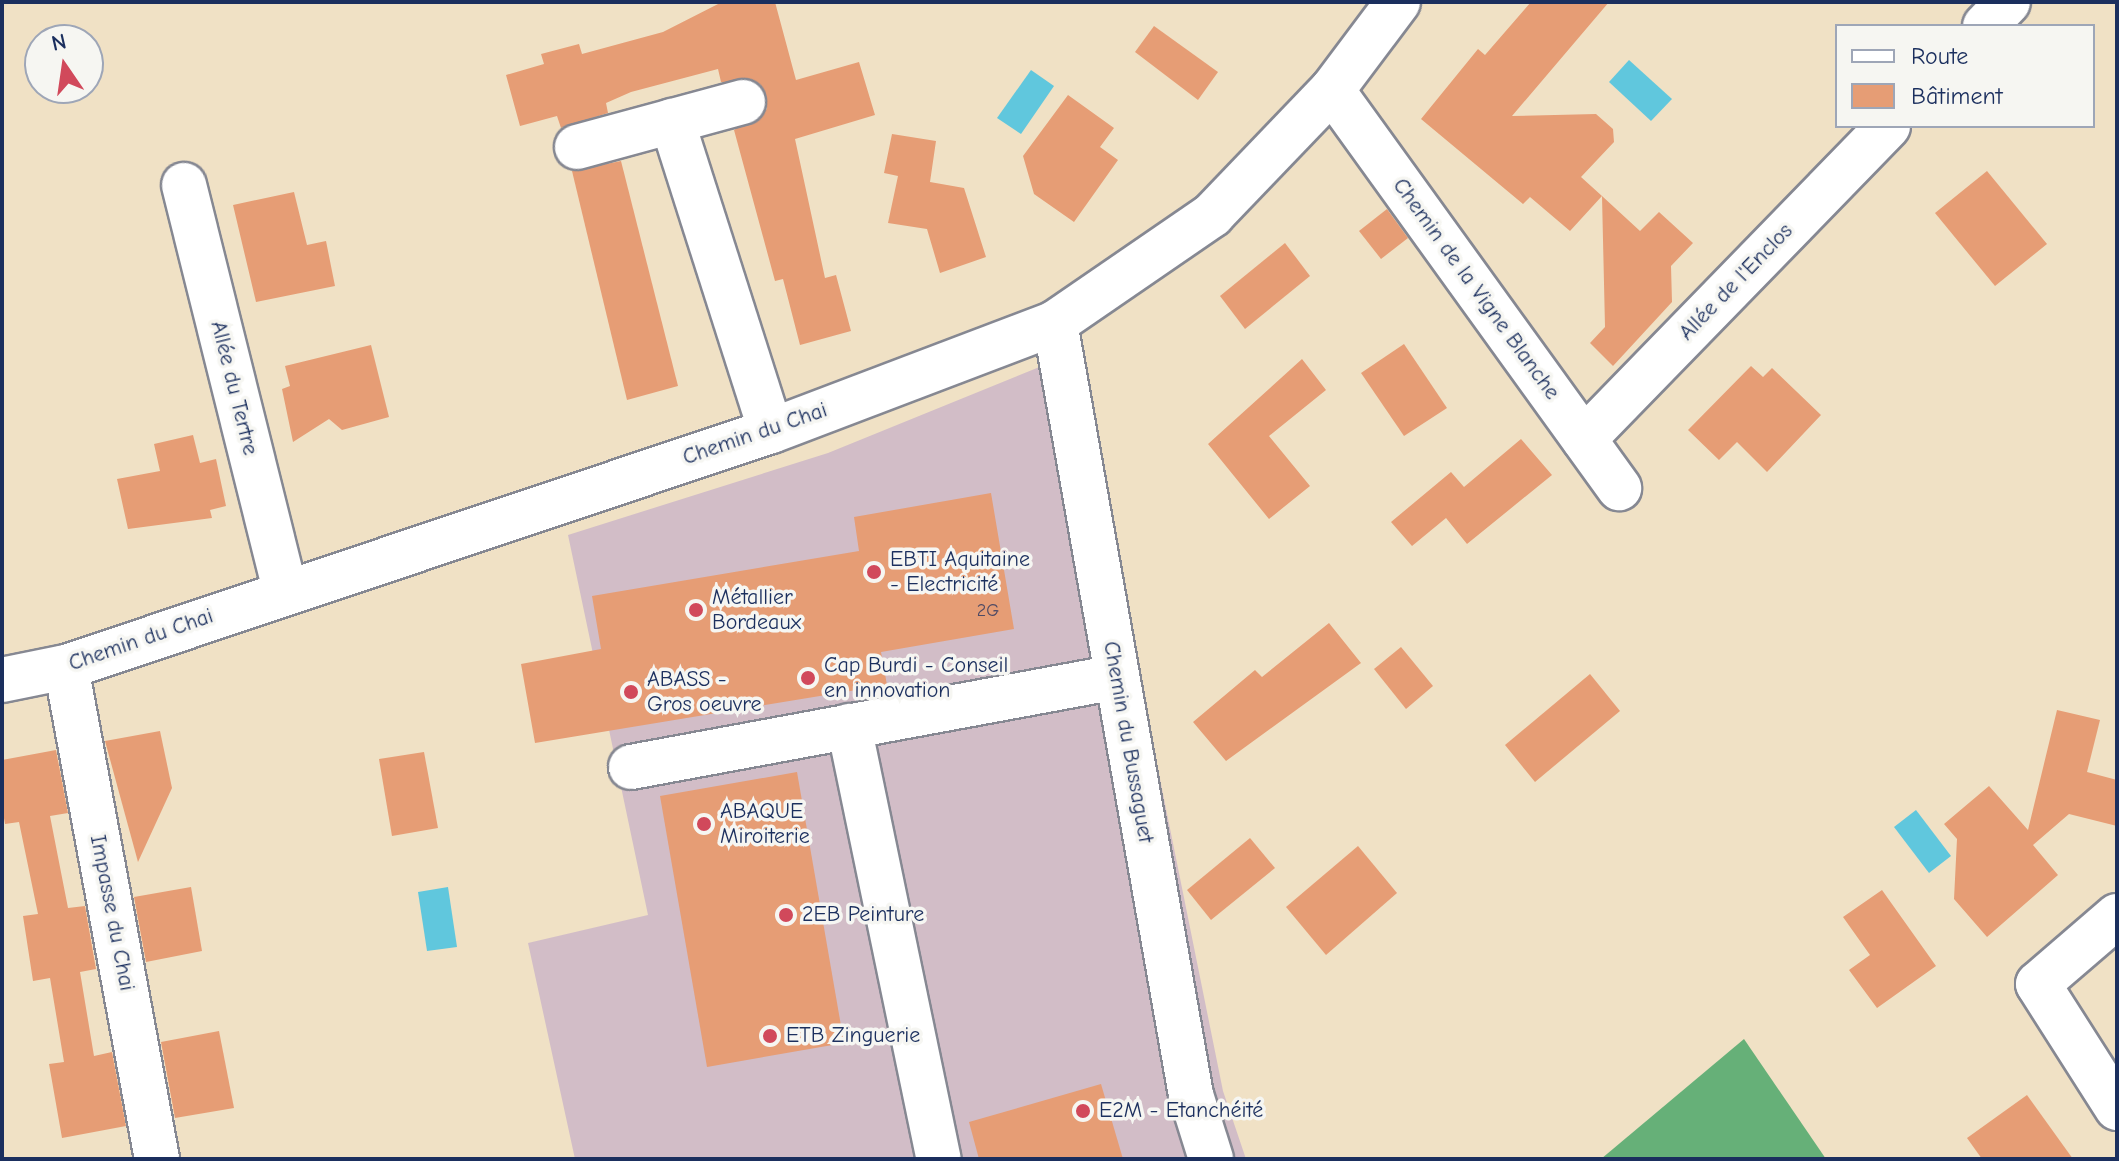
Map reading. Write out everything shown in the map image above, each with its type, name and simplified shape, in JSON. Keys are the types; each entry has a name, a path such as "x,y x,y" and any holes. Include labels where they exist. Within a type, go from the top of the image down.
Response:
{"street":[{"name":"Chemin du Chai","path":"2,680 66,667 285,590 771,431 1055,323 1212,215 1332,90 1398,2"},
{"path":"1987,24 2008,2"},
{"name":"Chemin de la Vigne Blanche","path":"1332,90 1619,488"},
{"path":"577,147 743,102"},
{"path":"672,121 771,431"},
{"name":"Allée de l'Enclos","path":"1584,439 1886,128"},
{"name":"Allée du Tertre","path":"184,185 285,590"},
{"name":"Chemin du Bussaguet","path":"1055,323 1191,1095 1211,1159"},
{"name":"Impasse du Chai","path":"66,667 157,1159"},
{"path":"631,767 1115,677"},
{"path":"849,726 939,1159"},
{"path":"2117,916 2038,984 2117,1108"}],"shaded area":[{"path":"1074,353 1223,1091 1246,1159 575,1159 528,943 648,915 568,535 828,453"}],"green space":[{"path":"1744,1039 1826,1159 1601,1159"}],"water":[{"path":"1629,60 1672,99 1651,121 1609,82"},
{"path":"1031,70 1054,86 1021,134 997,118"},
{"path":"1916,810 1951,856 1929,873 1894,827"},
{"path":"448,887 457,947 427,951 418,892"}],"building":[{"path":"722,2 775,2 796,80 859,62 875,115 795,139 825,278 836,275 851,331 800,345 783,279 775,281 734,130 767,109 760,84 721,82 718,69 631,92 606,103 608,113 561,128 557,116 520,126 506,75 544,64 541,54 579,44 582,54 663,32"},
{"path":"1531,2 1609,2 1512,116 1596,114 1613,129 1614,142 1581,177 1602,196 1570,231 1530,197 1523,204 1421,119 1478,49 1485,55"},
{"path":"1154,26 1218,72 1198,100 1135,52"},
{"path":"1068,95 1114,128 1100,147 1118,160 1074,222 1034,194 1023,156"},
{"path":"892,134 936,141 930,182 964,188 986,257 940,273 927,229 888,223 898,176 884,173"},
{"path":"621,161 678,386 627,400 572,171"},
{"path":"1987,171 2047,244 1995,286 1935,213"},
{"path":"294,192 307,245 326,241 335,286 256,302 233,205"},
{"path":"1602,196 1640,231 1659,212 1693,243 1671,266 1672,302 1613,366 1590,343 1605,327"},
{"path":"1387,209 1408,238 1381,259 1359,231"},
{"path":"1285,243 1310,276 1245,329 1220,296"},
{"path":"1404,344 1447,408 1404,436 1361,373"},
{"path":"371,345 389,417 342,430 329,419 293,442 282,389 290,386 285,366"},
{"path":"1302,359 1326,390 1269,436 1310,486 1269,519 1208,444"},
{"path":"1751,366 1763,377 1772,368 1821,415 1767,472 1737,442 1719,460 1688,430"},
{"path":"193,435 200,463 216,459 226,506 210,510 212,518 128,529 117,479 160,471 154,444"},
{"path":"1521,439 1552,475 1467,544 1446,518 1412,546 1391,522 1451,472 1464,487"},
{"path":"991,493 1014,629 881,652 887,685 535,743 521,664 601,649 592,596 859,551 854,517"},
{"path":"1329,623 1361,663 1226,761 1193,722 1255,670 1262,677"},
{"path":"1401,647 1433,686 1406,709 1374,669"},
{"path":"1590,674 1620,711 1535,782 1505,745"},
{"path":"2057,710 2100,720 2087,772 2117,780 2117,826 2069,814 2033,845 2058,875 1987,937 1954,899 1957,839 1944,824 1989,786 2028,830"},
{"path":"160,731 172,788 138,862 105,741"},
{"path":"56,750 68,813 50,816 68,908 85,906 96,969 80,972 94,1056 112,1052 126,1126 62,1138 49,1064 64,1062 50,978 33,981 23,916 38,914 19,822 5,824 2,806 2,760"},
{"path":"424,752 438,828 392,836 379,759"},
{"path":"797,772 844,1043 707,1067 660,796"},
{"path":"1250,838 1275,868 1211,920 1187,890"},
{"path":"1358,846 1397,893 1326,955 1286,907"},
{"path":"191,887 202,951 146,962 134,897"},
{"path":"1882,890 1936,966 1877,1008 1849,970 1870,955 1843,917"},
{"path":"219,1031 234,1108 175,1118 161,1042"},
{"path":"1101,1084 1123,1159 979,1159 969,1122"},
{"path":"2027,1095 2073,1159 1982,1159 1967,1138"}],"place":[{"name":"EBTI Aquitaine - Electricité","path":"874,572"},
{"name":"Métallier Bordeaux","path":"696,610"},
{"name":"Cap Burdi - Conseil en innovation","path":"808,678"},
{"name":"ABASS - Gros oeuvre","path":"631,692"},
{"name":"ABAQUE Miroiterie","path":"704,824"},
{"name":"2EB Peinture","path":"786,915"},
{"name":"ETB Zinguerie","path":"770,1036"},
{"name":"E2M - Etanchéité","path":"1083,1111"}]}
